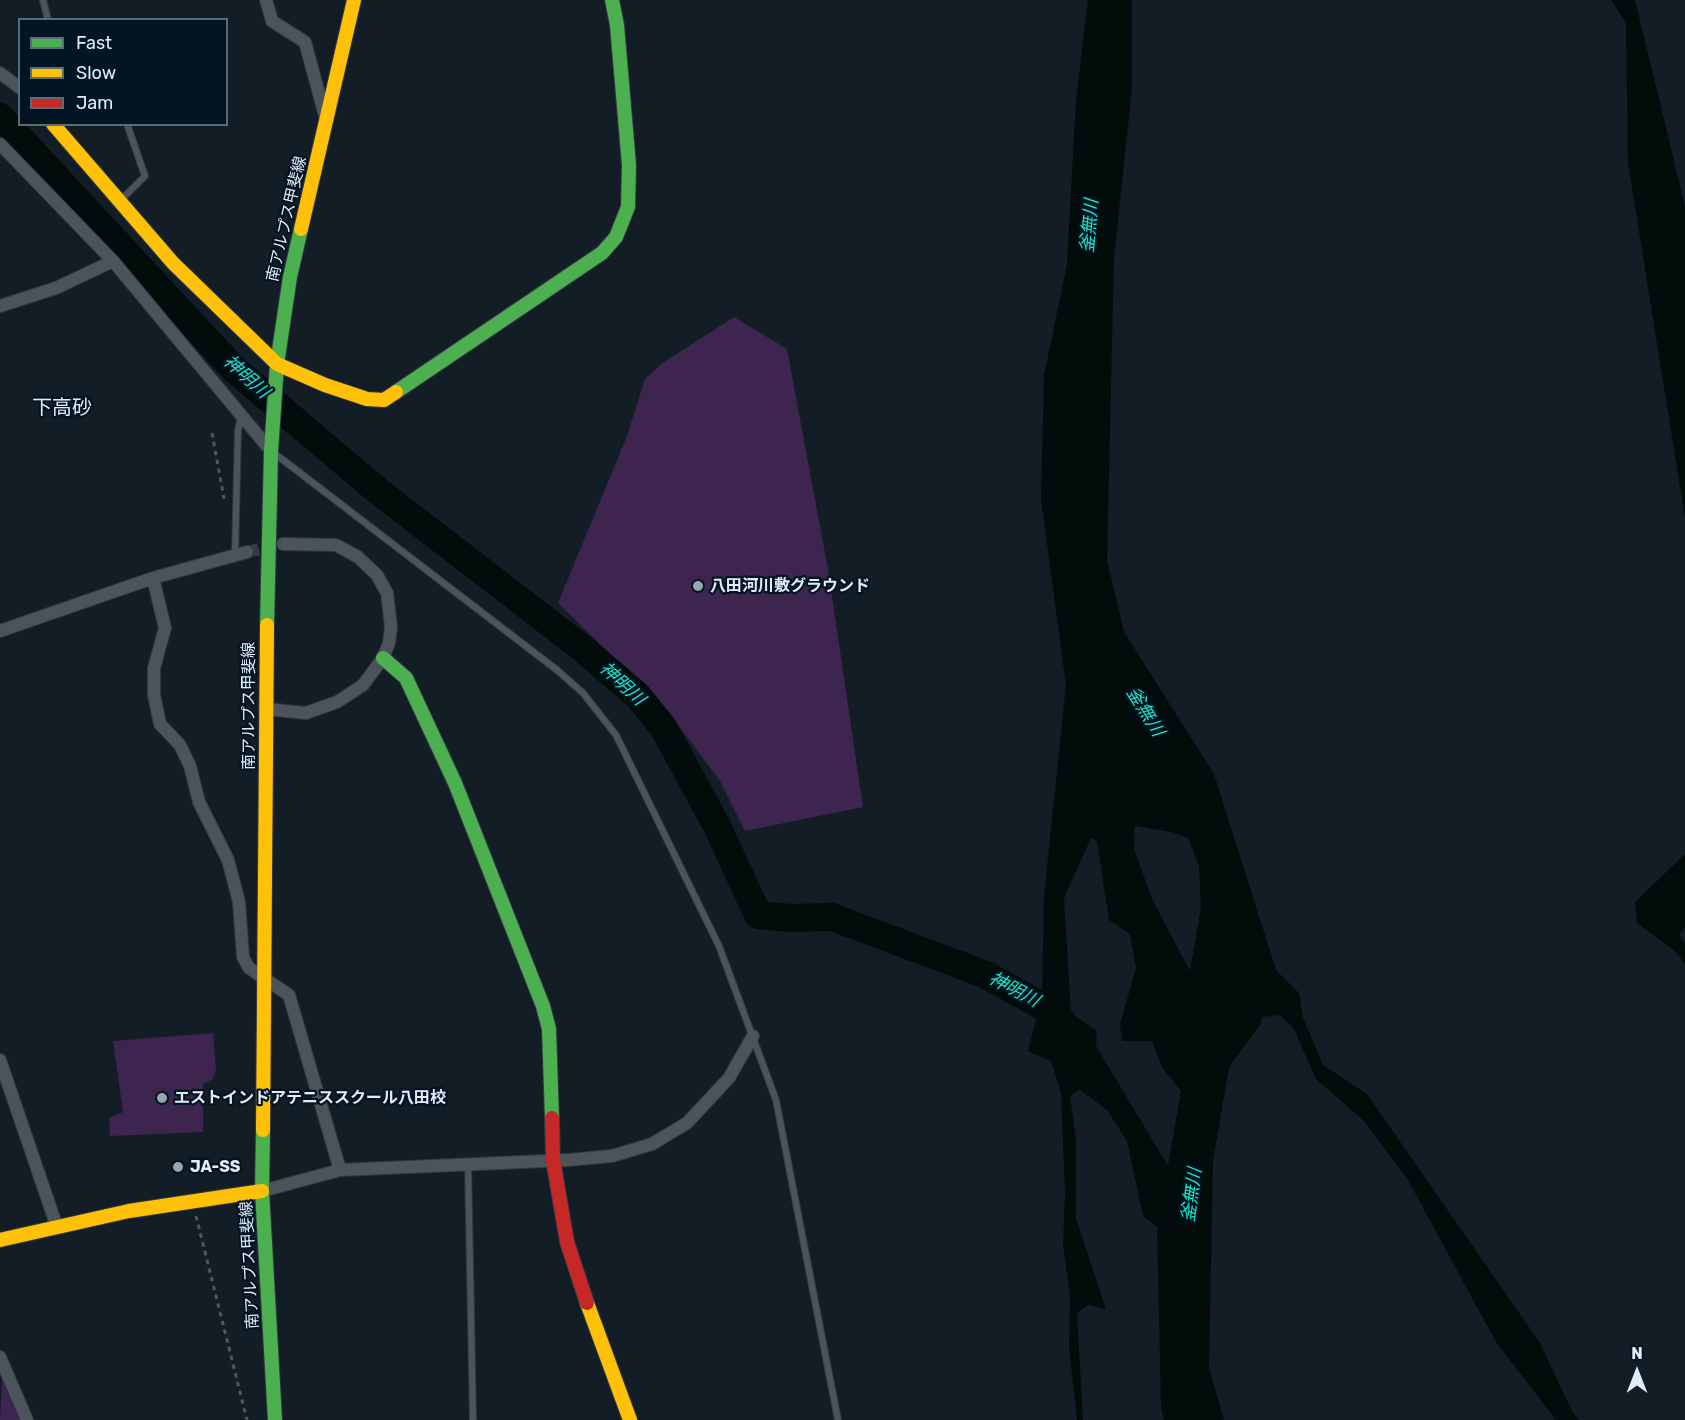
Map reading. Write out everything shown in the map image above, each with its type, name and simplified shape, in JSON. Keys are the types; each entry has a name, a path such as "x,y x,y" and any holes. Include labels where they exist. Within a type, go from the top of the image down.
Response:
{"street":[{"path":"266,0 273,21 305,42 327,120"},
{"name":"南アルプス甲斐線","path":"275,1420 262,1191 266,979 265,709 271,451 276,369 290,277 354,0"},
{"path":"55,126 173,263 276,369 357,396 384,400 602,253 616,237 628,207 629,165 617,25 612,0"},
{"path":"0,73 18,86"},
{"path":"1,146 113,261 271,451"},
{"path":"0,306 56,288 113,261"},
{"path":"265,709 306,713 338,702 363,685 383,658 389,643 391,612 387,593 377,575 358,557 336,545 283,544"},
{"path":"0,631 153,578 241,554"},
{"path":"153,578 165,628 154,668 154,695 160,724 180,745 190,766 199,802 228,860 239,902 243,957 249,968 289,995 340,1170"},
{"path":"383,658 406,678 450,773 543,1005 549,1029 553,1160 567,1242 577,1277 630,1420"},
{"path":"0,1240 192,1200 262,1191 340,1170 612,1156 652,1144 677,1131 729,1078 753,1036"},
{"path":"0,1060 57,1227"},
{"path":"0,1357 27,1420"}],"lane":[{"path":"42,0 47,18"},
{"path":"121,200 145,176 128,126"},
{"path":"241,554 238,430 242,418"},
{"path":"271,451 557,670 583,693 616,735 718,946 776,1100 838,1420"},
{"path":"468,1164 473,1420"}],"path":[{"path":"212,433 225,500"},
{"path":"192,1200 247,1420"}],"shaded area":[{"name":"八田河川敷グラウンド","path":"734,317 787,349 828,569 863,807 745,831 720,781 667,710 558,603 627,436 645,379 661,364"},
{"name":"エストインドアテニススクール八田校","path":"213,1033 216,1069 213,1079 203,1084 203,1132 110,1136 109,1118 123,1112 113,1041"},
{"path":"2,1379 19,1420 0,1420"}],"water":[{"name":"釜無川","path":"1088,0 1132,0 1132,89 1114,257 1107,560 1124,632 1214,774 1276,970 1299,993 1303,1018 1323,1065 1367,1094 1540,1343 1573,1413 1579,1420 1556,1420 1496,1342 1408,1180 1364,1121 1316,1079 1294,1029 1280,1015 1262,1017 1260,1025 1229,1067 1213,1161 1209,1368 1224,1420 1164,1420 1161,1407 1157,1227 1143,1216 1127,1141 1107,1110 1079,1089 1070,1096 1076,1139 1076,1218 1106,1309 1088,1305 1077,1313 1083,1420 1077,1420 1069,1347 1070,1296 1063,1245 1065,1192 1061,1093 1051,1061 1028,1051 1042,996 1044,896 1066,685 1041,499 1044,376 1067,264 1076,100","holes":["1135,826 1172,832 1188,838 1199,866 1201,908 1190,971 1153,901 1134,849","1091,838 1097,841 1109,920 1130,934 1136,968 1120,1024 1122,1041 1152,1041 1162,1067 1181,1091 1168,1166 1096,1046 1097,1031 1071,1013 1064,898"]},
{"path":"1611,0 1635,0 1685,206 1685,518 1628,163 1626,23"},
{"path":"1685,854 1685,927 1679,935 1685,943 1685,964 1676,952 1637,923 1635,902"}],"waterway":[{"name":"神明川","path":"0,117 234,369 378,491 582,648 638,696 663,727 717,826 758,915 790,918 832,917 984,974 1057,1014 1067,1029"}],"tunnel":[{"path":"247,552 276,545"}],"traffic: fast":[{"path":"396,392 602,253 616,237 628,207 629,165 617,25 612,0"},
{"path":"267,625 271,451 277,364 290,277 301,229"},
{"path":"383,658 406,678 455,783 543,1006 549,1029 552,1118"},
{"path":"263,1130 262,1191 275,1420"}],"traffic: slow":[{"path":"301,229 354,0"},
{"path":"55,126 173,263 277,364 325,385 367,399 384,400 396,392"},
{"path":"263,1130 267,625"},
{"path":"0,1240 129,1211 262,1191"},
{"path":"587,1303 630,1420"}],"traffic: jam":[{"path":"552,1118 553,1160 567,1242 587,1303"}],"place":[{"name":"八田河川敷グラウンド","path":"698,586"},
{"name":"エストインドアテニススクール八田校","path":"162,1098"},
{"name":"JA-SS","path":"178,1167"}],"district":[{"name":"下高砂","path":"62,408"}]}
